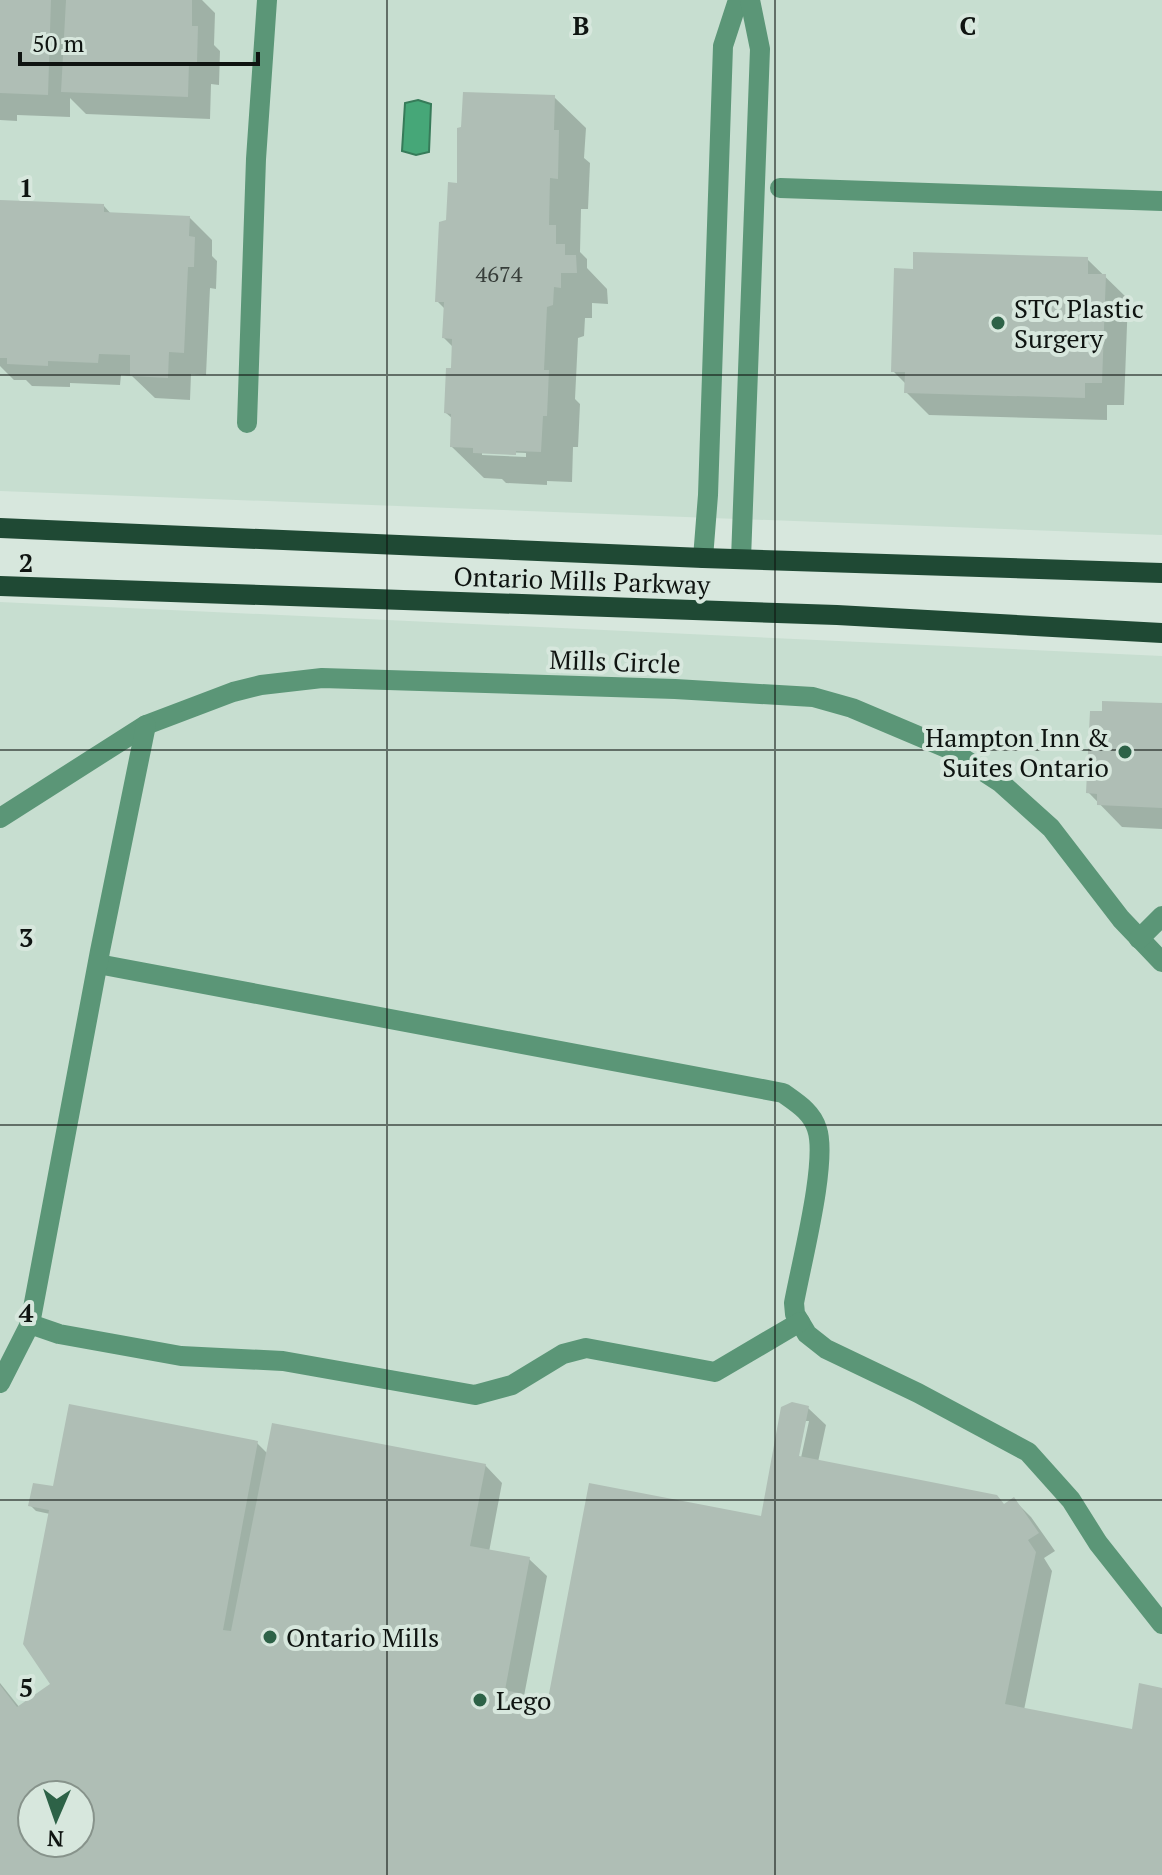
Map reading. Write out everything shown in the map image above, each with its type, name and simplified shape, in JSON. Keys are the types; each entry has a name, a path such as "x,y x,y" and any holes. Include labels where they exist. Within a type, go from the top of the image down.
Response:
{"main road":[{"name":"Ontario Mills Parkway","path":"0,528 703,558 1162,573"},
{"name":"Ontario Mills Parkway","path":"0,586 837,615 1162,633"}],"street":[{"path":"247,423 256,159 267,0"},
{"path":"703,558 708,495 723,46 738,0"},
{"path":"741,559 760,49 750,0"},
{"path":"780,188 1162,201"},
{"name":"Mills Circle","path":"0,818 146,725 233,692 261,685 322,678 675,689 813,697 852,708 949,749 1001,783 1051,828 1121,919 1162,962"},
{"path":"0,1383 30,1324 146,725"},
{"path":"1139,939 1162,916"},
{"path":"98,964 783,1093 804,1108 817,1127 821,1155 794,1303 795,1314 807,1334 826,1349 918,1393 1028,1452 1071,1500 1098,1543 1162,1624"},
{"path":"30,1324 59,1334 181,1356 283,1361 475,1395 512,1385 563,1354 586,1348 715,1372 800,1322"}],"shaded area":[{"path":"0,0 1162,0 1162,535 0,491"},
{"path":"418,100 431,104 429,152 416,155 402,151 405,103"},
{"name":"Ontario Mills","path":"0,602 1162,656 1162,1875 0,1875"}],"building":[{"path":"0,0 51,0 48,95 0,93"},
{"path":"66,0 192,0 192,26 198,26 197,63 189,62 188,97 61,92"},
{"path":"463,92 555,95 554,130 559,130 558,179 550,178 549,225 556,225 556,244 565,244 565,255 576,255 577,273 561,273 561,288 554,287 553,305 547,307 544,370 549,370 547,416 543,416 541,452 516,451 516,455 473,453 473,448 450,447 451,414 444,413 446,368 451,368 452,339 442,338 444,302 435,302 439,222 446,220 448,182 457,183 457,128 461,127"},
{"path":"0,200 104,204 104,212 190,216 189,236 195,237 194,267 188,267 184,353 169,352 168,378 130,376 130,355 99,354 98,363 48,361 48,366 7,364 7,358 0,358"},
{"name":"STC Plastic Surgery","path":"913,252 1088,257 1088,274 1106,274 1102,383 1085,383 1085,398 904,393 905,372 891,372 894,268 913,269"},
{"name":"Hampton Inn & Suites Ontario","path":"1102,701 1162,703 1162,808 1097,805 1097,794 1086,793 1090,711 1102,711"},
{"name":"Ontario Mills","path":"792,1402 809,1406 799,1456 997,1495 1004,1504 1014,1497 1039,1533 1028,1540 1036,1552 1005,1704 1132,1729 1139,1683 1162,1688 1162,1875 0,1875 0,1685 17,1707 50,1684 23,1644 49,1510 28,1506 33,1483 53,1486 69,1404 258,1441 223,1630 231,1631 272,1423 486,1464 470,1546 530,1557 505,1690 548,1699 589,1483 761,1516 781,1407"}],"place":[{"name":"STC Plastic Surgery","path":"998,323"},
{"name":"Hampton Inn & Suites Ontario","path":"1125,752"},
{"name":"Ontario Mills","path":"270,1637"},
{"name":"Lego","path":"480,1700"}]}
